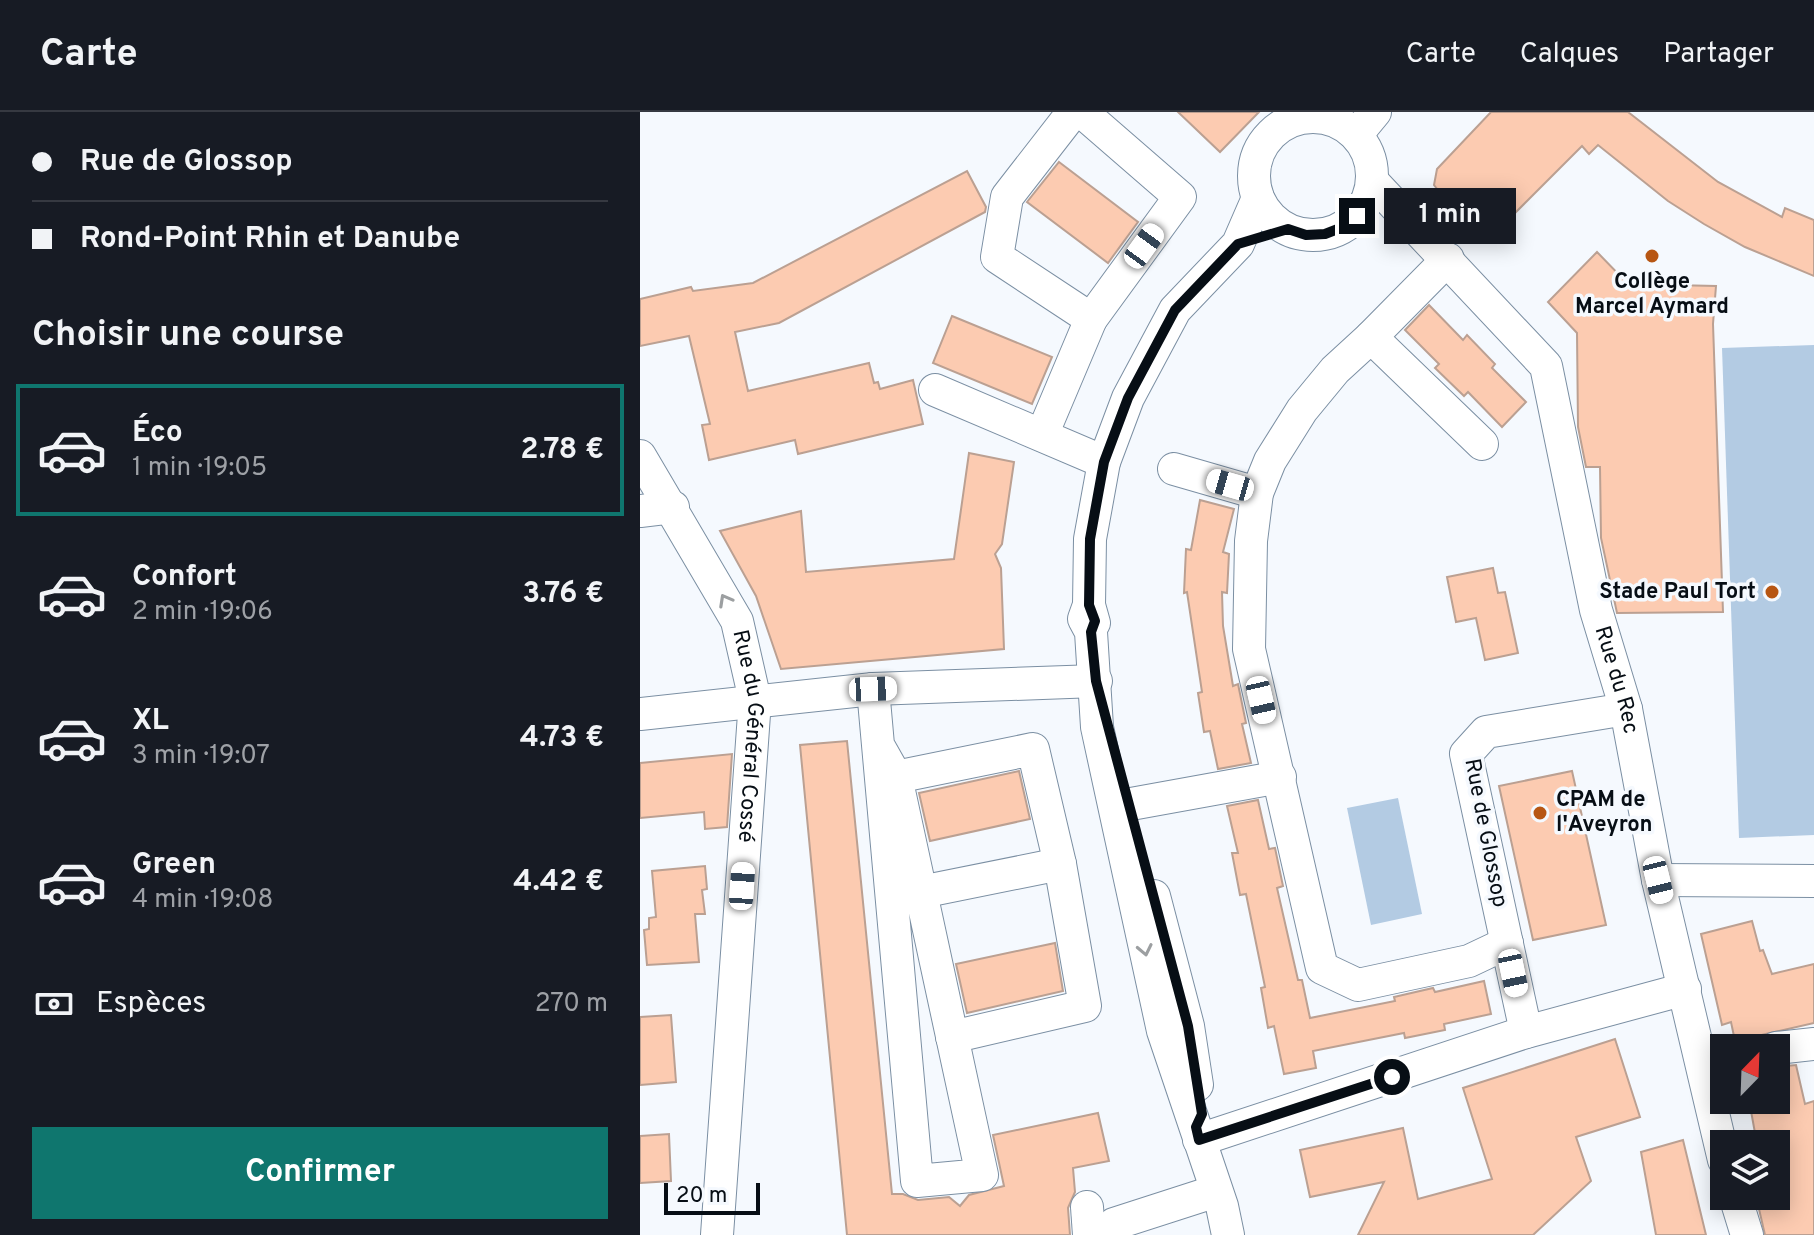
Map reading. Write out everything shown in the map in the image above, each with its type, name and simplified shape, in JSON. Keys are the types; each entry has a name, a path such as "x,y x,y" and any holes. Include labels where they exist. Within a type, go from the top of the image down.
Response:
{"street":[{"path":"1073,112 1007,197 997,257 1091,319"},
{"path":"1042,435 1091,319 1180,197 1082,112"},
{"path":"1289,117 1365,123 1372,181 1368,199 1357,216 1343,227 1325,234 1306,235 1276,222 1258,198 1254,166 1268,137 1289,117"},
{"name":"Rue du Rec","path":"1372,181 1546,366 1596,610 1626,709 1658,880 1685,989 1710,1049"},
{"path":"1228,1235 1163,1031 1097,727 1090,618 1090,539 1104,462 1128,398 1175,310 1238,244 1258,198"},
{"path":"1357,216 1396,210"},
{"path":"1238,244 1288,229"},
{"path":"1448,259 1335,370 1302,410 1270,461 1257,493 1249,579 1249,649 1322,968 1358,985 1469,961 1507,943"},
{"path":"1371,337 1482,444"},
{"path":"935,390 1104,462"},
{"name":"Rue du Général Cossé","path":"640,456 673,507 737,621 755,700 718,1231"},
{"path":"1174,469 1257,493"},
{"path":"640,511 673,507"},
{"path":"640,714 873,689 1096,681"},
{"path":"1096,681 1188,1026 1202,1114 1206,1209 1218,1235"},
{"path":"873,689 878,745 917,1181 982,1175 896,777 878,745"},
{"name":"Rue de Glossop","path":"1526,1032 1466,754 1486,732 1626,709"},
{"path":"896,777 1033,749 1060,864 1085,1006 952,1037"},
{"path":"1131,804 1280,777"},
{"path":"921,892 1060,864"},
{"path":"1658,880 1814,881"},
{"path":"1115,1235 1114,1224 1203,1158 1526,1032 1685,989"},
{"path":"1790,1047 1814,1044"},
{"path":"1739,1210 1747,1235"}],"shaded area":[{"name":"Stade Paul Tort","path":"1814,345 1814,835 1739,838 1722,348"},
{"path":"1398,798 1422,914 1371,925 1347,808"}],"building":[{"path":"1178,112 1259,112 1220,152"},
{"path":"1491,112 1628,112 1718,182 1782,217 1785,208 1814,220 1814,276 1745,247 1704,224 1668,201 1598,145 1589,154 1582,146 1503,225 1474,198 1459,203 1445,199 1434,185 1437,169"},
{"path":"1059,162 1138,222 1108,263 1027,202"},
{"path":"967,171 986,207 985,212 779,323 735,332 748,391 869,363 874,383 878,382 880,389 913,380 923,424 798,454 795,440 709,460 702,425 710,424 689,336 640,346 640,299 691,287 693,291 753,283"},
{"path":"1597,252 1628,284 1716,286 1713,324 1723,612 1617,613 1601,538 1600,467 1586,467 1578,427 1577,333 1548,302"},
{"path":"1429,305 1463,340 1467,335 1495,364 1492,368 1526,402 1502,427 1468,392 1464,396 1435,368 1439,364 1405,330"},
{"path":"952,316 1052,357 1032,404 933,363"},
{"path":"969,453 1014,462 1002,544 995,554 1001,568 1004,649 781,669 756,596 720,531 801,511 806,572 954,559"},
{"path":"1200,500 1234,509 1223,552 1229,554 1227,593 1222,592 1223,626 1233,686 1238,684 1246,723 1242,724 1251,763 1218,769 1210,731 1204,732 1198,693 1202,692 1187,592 1184,593 1186,549 1191,550"},
{"path":"1493,568 1498,593 1505,592 1518,653 1485,660 1476,618 1456,622 1447,577"},
{"path":"847,741 892,1194 903,1194 918,1200 949,1197 960,1206 969,1195 1004,1186 993,1135 1098,1113 1109,1161 1073,1168 1075,1192 1068,1208 1070,1235 847,1235 800,745"},
{"path":"732,754 727,827 705,829 704,812 640,818 640,763"},
{"path":"1019,771 1030,819 930,841 919,793"},
{"path":"1572,771 1606,925 1533,940 1499,786"},
{"path":"1258,800 1269,849 1275,848 1283,886 1277,888 1310,1018 1395,1001 1394,997 1433,988 1435,992 1484,981 1491,1014 1444,1024 1445,1030 1405,1038 1404,1033 1313,1051 1316,1068 1284,1074 1274,1026 1268,1028 1261,988 1265,987 1246,894 1240,895 1232,853 1238,853 1227,806"},
{"path":"705,866 707,889 702,890 705,914 695,914 699,962 647,965 644,930 649,929 649,918 656,917 652,871"},
{"path":"1752,921 1760,951 1763,950 1772,974 1814,964 1814,1023 1766,1034 1734,1034 1731,1022 1722,1025 1701,934"},
{"path":"1055,943 1063,991 967,1013 956,964"},
{"path":"671,1015 676,1082 640,1085 640,1017"},
{"path":"1615,1039 1640,1117 1576,1137 1591,1181 1533,1235 1358,1235 1384,1182 1310,1197 1300,1150 1403,1128 1418,1199 1492,1179 1463,1088"},
{"path":"1796,1065 1805,1104 1814,1101 1814,1235 1765,1235 1759,1210 1790,1210 1790,1130 1754,1130 1752,1114 1790,1114 1790,1066"},
{"path":"669,1134 671,1181 640,1183 640,1136"},
{"path":"1683,1140 1706,1235 1656,1235 1641,1152"}],"place":[{"name":"Collège Marcel Aymard","path":"1652,256"},
{"name":"Stade Paul Tort","path":"1772,592"},
{"name":"CPAM de l'Aveyron","path":"1540,813"}],"route":[{"path":"1357,216 1343,227 1325,234 1306,235 1288,229 1238,244 1175,310 1128,398 1104,462 1090,539 1089,605 1095,621 1091,632 1096,681 1188,1026 1202,1114 1196,1127 1199,1140 1392,1077"}]}
